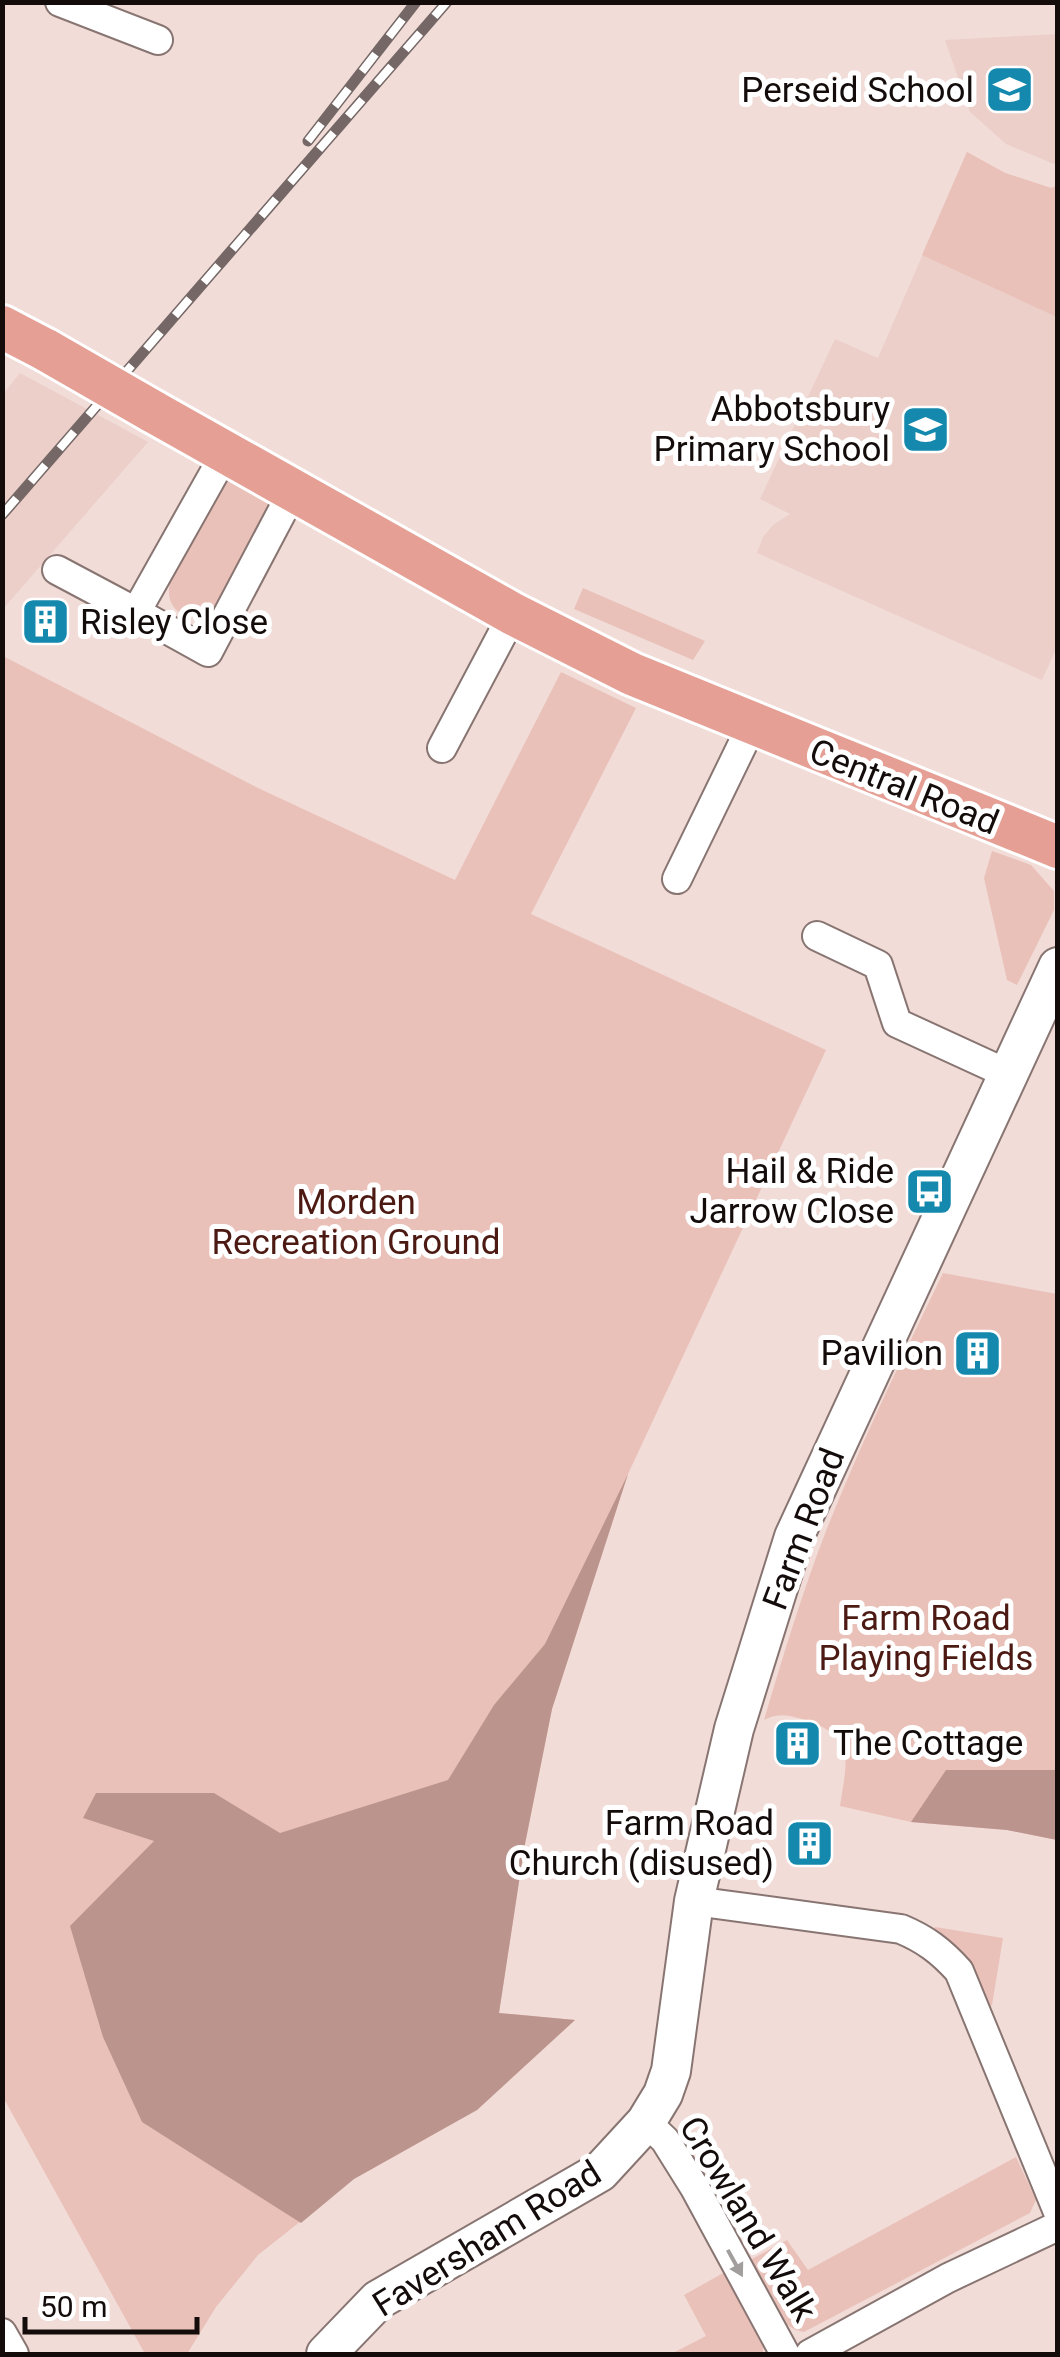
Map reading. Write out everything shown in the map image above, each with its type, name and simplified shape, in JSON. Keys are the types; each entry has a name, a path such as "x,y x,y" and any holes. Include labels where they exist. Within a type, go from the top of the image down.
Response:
{"main road":[{"name":"Central Road","path":"2,327 512,614 632,674 1058,846"}],"street":[{"path":"60,2 158,40"},
{"path":"136,612 226,452"},
{"path":"56,570 208,652 294,491"},
{"path":"442,748 512,614"},
{"path":"677,879 752,724"},
{"path":"817,936 878,965 897,1023 1008,1074"},
{"name":"Farm Road","path":"646,2122 663,2094 674,2059 694,1901 734,1729 794,1537 1058,967"},
{"path":"694,1901 901,1929 925,1939 943,1953 958,1971 1058,2212"},
{"name":"Faversham Road","path":"326,2354 378,2300 572,2192 600,2172 646,2122"},
{"name":"Crowland Walk","path":"646,2122 665,2140 694,2188 785,2354"},
{"path":"810,2354 948,2278 1058,2226"},
{"path":"2,2334 14,2354"}],"shaded area":[{"name":"Perseid School","path":"1057,34 1058,164 1054,164 1006,144 970,112 945,40"},
{"name":"Abbotsbury Primary School","path":"967,152 1005,173 1051,188 1057,186 1058,645 1042,680 757,553 773,525 790,514 760,499 835,339 878,358"},
{"path":"20,373 148,442 3,609 3,394"},
{"path":"628,1474 552,1709 524,1849 499,2013 575,2020 477,2110 354,2179 301,2223 142,2122 103,2037 70,1926 154,1841 83,1818 96,1793 214,1793 280,1833 448,1780 494,1705 545,1644"},
{"path":"946,1770 1057,1770 1057,1840 1007,1830 911,1822"}],"green space":[{"path":"967,152 1005,173 1051,188 1057,186 1057,317 922,255"},
{"path":"227,478 270,503 218,608 202,616 186,615 170,599 171,579"},
{"path":"583,588 705,641 693,660 574,609"},
{"name":"Morden Recreation Ground","path":"3,656 256,787 455,880 561,672 636,708 531,914 826,1050 628,1474 552,1709 524,1849 499,2013 575,2020 477,2110 354,2179 258,2255 216,2307 187,2354 145,2354 3,2097"},
{"path":"992,851 1031,865 1054,891 1054,910 1017,985 1007,980 984,878"},
{"name":"Farm Road Playing Fields","path":"943,1273 1057,1294 1057,1840 1007,1830 911,1822 840,1806 846,1762 840,1742 832,1733 802,1719 783,1715 764,1720 826,1531"},
{"path":"935,1927 1003,1938 992,2005 980,2012 930,1937"},
{"path":"1016,2157 1036,2200 1030,2213 804,2332 785,2323 777,2314 748,2261 787,2240 808,2270"},
{"path":"725,2272 763,2342 763,2354 671,2354 706,2336 684,2295"}],"railway":[{"path":"308,141 416,2"},
{"path":"2,515 447,2"}],"place":[{"name":"Perseid School","path":"1009,90"},
{"name":"Abbotsbury Primary School","path":"925,429"},
{"name":"Risley Close","path":"45,622"},
{"name":"Hail & Ride Jarrow Close","path":"929,1191"},
{"name":"Pavilion","path":"978,1353"},
{"name":"The Cottage","path":"798,1743"},
{"name":"Farm Road Church (disused)","path":"809,1843"}]}
